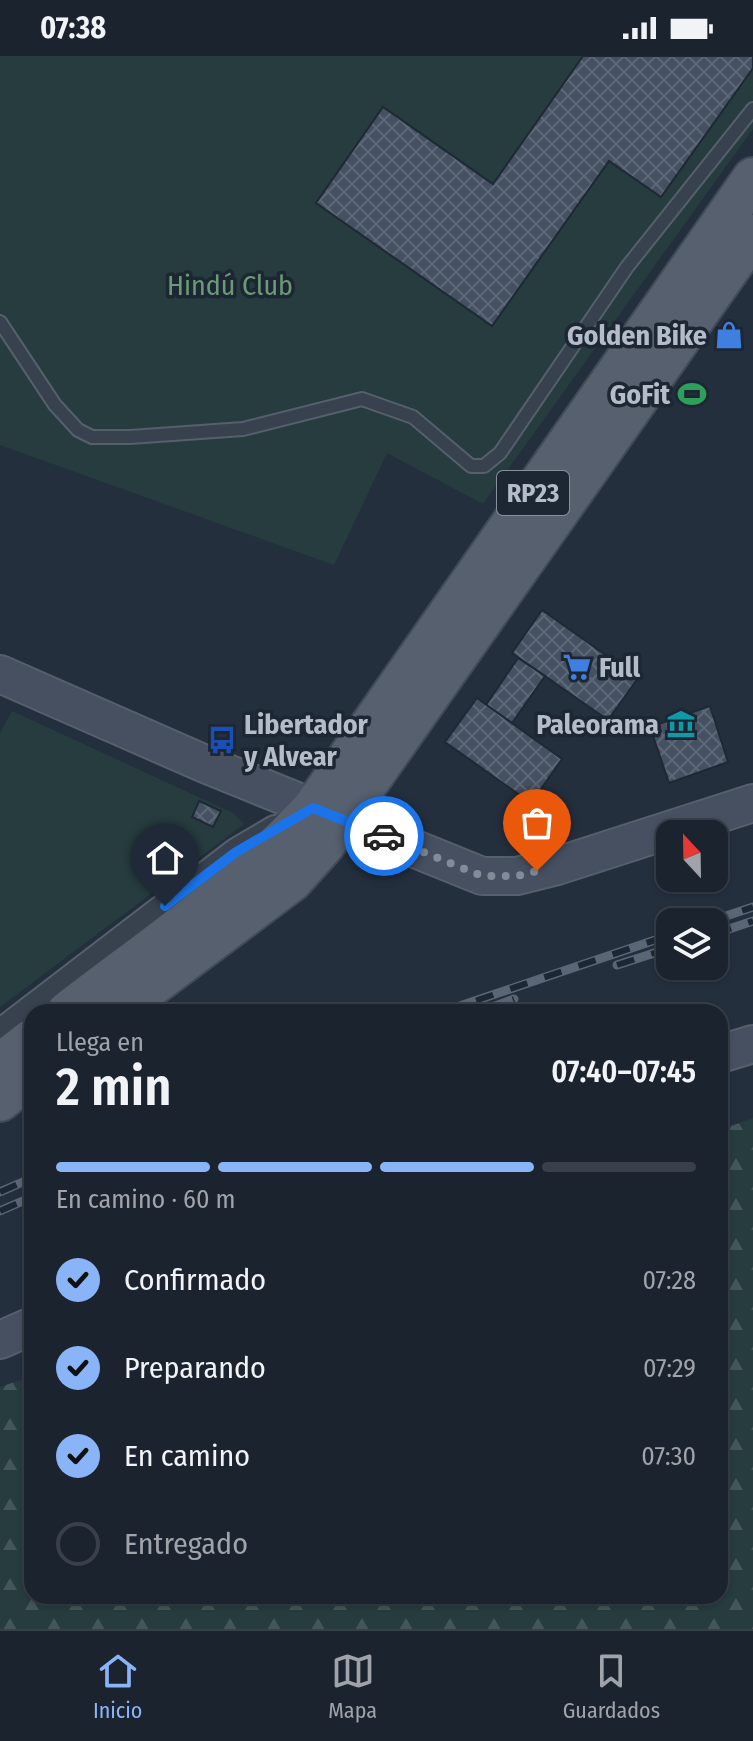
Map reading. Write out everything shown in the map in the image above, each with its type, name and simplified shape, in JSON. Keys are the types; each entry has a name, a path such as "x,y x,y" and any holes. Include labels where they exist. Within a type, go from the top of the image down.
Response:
{"main road":[{"name":"RP23","path":"128,1004 292,881 325,844 328,813 753,178"},
{"name":"RP23","path":"77,1004 244,876 280,844 328,813 753,235"},
{"path":"0,1064 24,1045"},
{"path":"0,1101 24,1082"}],"street":[{"path":"2,681 482,876 517,876 753,803"},
{"path":"38,1004 236,852 328,813"},
{"path":"0,1033 24,1015"},
{"path":"728,1052 753,1044"},
{"path":"0,1340 24,1330"}],"lane":[{"path":"0,322 55,405 78,430 92,437 243,429 362,399 413,417 471,466 484,466 500,453 627,267 753,109"}],"green space":[{"name":"Hindú Club","path":"0,56 753,56 753,129 483,504 387,453 334,565 0,445"},
{"path":"12,711 233,813 244,824 0,1007 0,733"},
{"path":"753,1118 753,1629 0,1629 0,1387 24,1379 24,1604 728,1604 728,1127"}],"building":[{"path":"583,56 753,56 753,68 661,197 609,161 492,326 316,203 383,107 493,184"},
{"name":"Full","path":"542,610 638,678 608,720 512,653"},
{"path":"518,658 545,676 512,723 486,705"},
{"path":"477,698 562,759 531,803 445,742"},
{"path":"710,706 728,762 669,783 650,727"},
{"path":"199,801 221,811 213,827 192,817"}],"railway":[{"path":"728,915 753,907"},
{"path":"728,929 753,921"},
{"path":"466,1004 656,940"},
{"path":"617,965 656,952"},
{"path":"501,1004 514,999"},
{"path":"0,1192 24,1182"},
{"path":"0,1211 24,1200"}],"way so far":[{"path":"384,836 482,876 517,876 537,871"}],"place":[{"name":"Golden Bike","path":"729,335"},
{"name":"GoFit","path":"692,394"},
{"name":"Full","path":"577,667"},
{"name":"Paleorama","path":"681,724"},
{"name":"Libertador y Alvear","path":"222,740"}],"route":[{"path":"165,906 236,852 313,808 384,836"}]}
